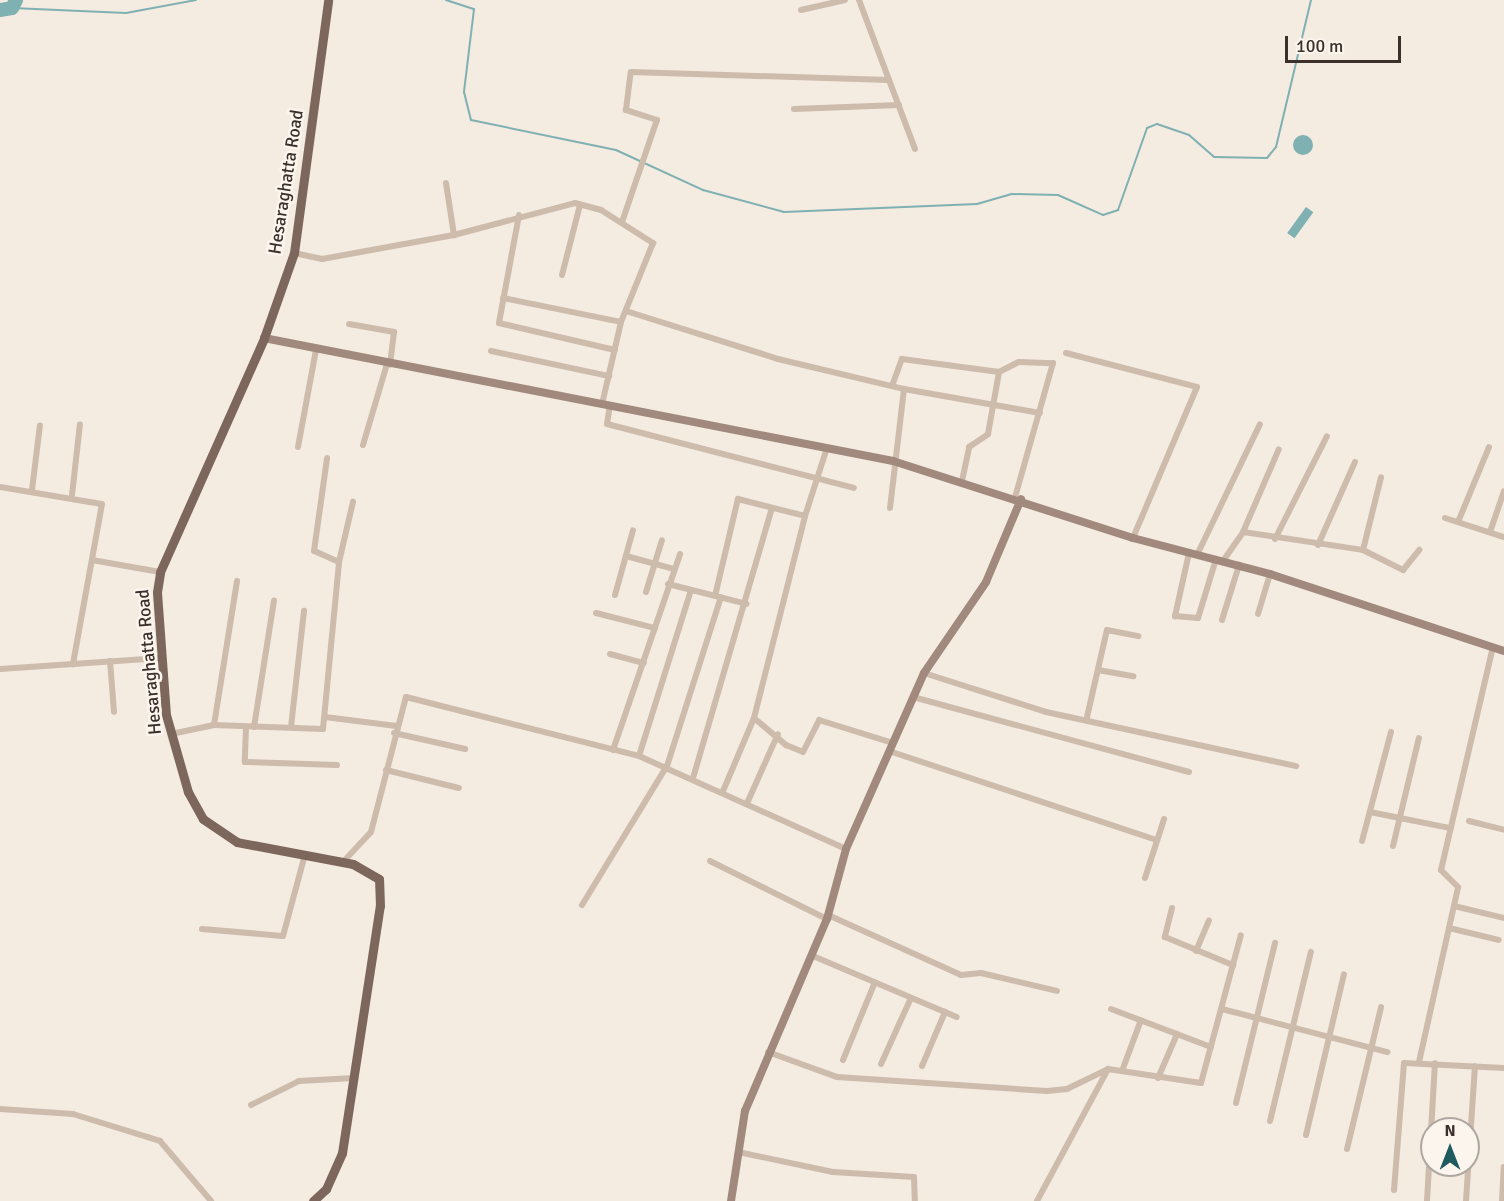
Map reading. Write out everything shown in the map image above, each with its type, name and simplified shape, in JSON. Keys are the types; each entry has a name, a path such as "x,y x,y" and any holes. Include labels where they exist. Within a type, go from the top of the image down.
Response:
{"main road":[{"name":"Hesaraghatta Road","path":"313,1201 336,1171 354,1078 381,888 374,873 343,863 304,858 237,842 214,830 188,792 171,734 161,658 160,572 264,338 294,253 328,0"}],"street":[{"path":"801,10 845,0"},
{"path":"859,0 915,149"},
{"path":"622,222 646,158 657,120 626,110 624,103 630,72 637,69 720,77 889,80"},
{"path":"794,109 898,105"},
{"path":"446,183 454,235"},
{"path":"294,253 322,259 454,235 519,215 580,205 622,222 653,243 621,322 609,376 606,404 607,424 818,476 855,488"},
{"path":"562,275 580,205"},
{"path":"519,215 499,323 615,350"},
{"path":"503,298 621,322"},
{"path":"626,311 778,359 904,389 1040,413"},
{"path":"349,324 394,332 388,364 363,445"},
{"path":"264,338 893,461 1018,498 1133,538 1270,574 1504,651"},
{"path":"298,447 316,350"},
{"path":"491,351 609,376"},
{"path":"1065,353 1197,387 1133,538"},
{"path":"731,1201 738,1152 768,1052 813,956 828,917 846,849 924,674 986,582 1018,498 1053,363 1019,362 999,372 902,358 892,386"},
{"path":"962,481 969,447 988,434 999,372"},
{"path":"890,507 893,461 904,389"},
{"path":"72,495 80,424"},
{"path":"1260,424 1193,554 1175,616 1198,618 1219,560 1243,532 1278,449"},
{"path":"32,490 40,425"},
{"path":"1275,539 1327,436"},
{"path":"1458,522 1489,447"},
{"path":"723,791 754,718 805,516 827,448"},
{"path":"327,458 314,551 339,562"},
{"path":"1318,545 1355,462"},
{"path":"1363,550 1381,477"},
{"path":"0,487 72,495 102,504 73,664"},
{"path":"1490,532 1504,491"},
{"path":"582,905 667,766 718,596 738,499 805,516"},
{"path":"171,734 214,725 323,729 339,562 353,502"},
{"path":"693,778 747,604 772,508"},
{"path":"1445,518 1504,537"},
{"path":"615,595 633,530"},
{"path":"1243,532 1275,539 1363,550 1403,570 1419,550"},
{"path":"646,592 662,540"},
{"path":"613,750 644,663 668,584 680,555"},
{"path":"626,556 674,569"},
{"path":"92,560 160,572"},
{"path":"1222,620 1239,565"},
{"path":"1258,614 1270,574"},
{"path":"214,725 237,581"},
{"path":"668,584 747,604"},
{"path":"639,756 691,590"},
{"path":"255,727 274,602"},
{"path":"291,727 304,611"},
{"path":"596,613 655,628"},
{"path":"1087,717 1107,630 1138,636"},
{"path":"1419,1062 1454,906 1457,883 1440,874 1492,647"},
{"path":"610,654 644,663"},
{"path":"0,669 161,658"},
{"path":"110,661 114,712"},
{"path":"1098,670 1133,676"},
{"path":"924,674 1046,712 1087,717 1296,766"},
{"path":"343,863 371,832 395,730 406,697 639,756 748,801 846,849"},
{"path":"913,697 1189,772"},
{"path":"325,717 395,730 465,749"},
{"path":"754,718 778,734 786,746 803,752 819,720 1157,840"},
{"path":"246,727 245,762 337,765"},
{"path":"1362,841 1391,732"},
{"path":"748,801 778,734"},
{"path":"1393,846 1419,738"},
{"path":"386,770 459,788"},
{"path":"1370,812 1450,828"},
{"path":"1145,878 1164,819"},
{"path":"1469,820 1504,830"},
{"path":"202,928 284,936 304,858"},
{"path":"710,861 828,917 961,975 981,973 1057,991"},
{"path":"1454,906 1504,918"},
{"path":"1172,908 1165,938 1233,965"},
{"path":"1196,951 1209,921"},
{"path":"1449,928 1499,939"},
{"path":"768,1052 837,1077 1047,1091 1067,1089 1108,1069 1201,1083 1241,935"},
{"path":"1236,1103 1275,943"},
{"path":"1270,1122 1311,952"},
{"path":"813,956 957,1017"},
{"path":"1306,1135 1344,974"},
{"path":"843,1060 875,982"},
{"path":"881,1064 911,998"},
{"path":"1347,1149 1381,1007"},
{"path":"1111,1009 1211,1047"},
{"path":"1221,1009 1387,1052"},
{"path":"922,1066 945,1012"},
{"path":"1122,1071 1141,1020"},
{"path":"1158,1078 1177,1034"},
{"path":"1394,1190 1403,1066 1419,1062 1504,1068"},
{"path":"1427,1201 1435,1063"},
{"path":"1466,1201 1475,1066"},
{"path":"1037,1201 1108,1069"},
{"path":"251,1105 299,1081 354,1078"},
{"path":"0,1109 73,1114 160,1141 211,1201"},
{"path":"738,1152 833,1172 914,1177 915,1201"},
{"path":"1502,1201 1504,1167"}],"water":[{"path":"1303,135 1310,138 1313,145 1310,152 1303,155 1296,152 1293,145 1296,138"},
{"path":"1306,207 1313,212 1294,238 1287,233"}],"waterway":[{"path":"0,10 12,8 16,0"},
{"path":"12,8 126,13 196,0"},
{"path":"446,0 474,9 464,92 471,120 616,150 703,190 784,212 977,204 1012,194 1058,195 1103,215 1118,210 1147,128 1157,124 1189,135 1214,157 1267,158 1276,147 1311,0"}]}
